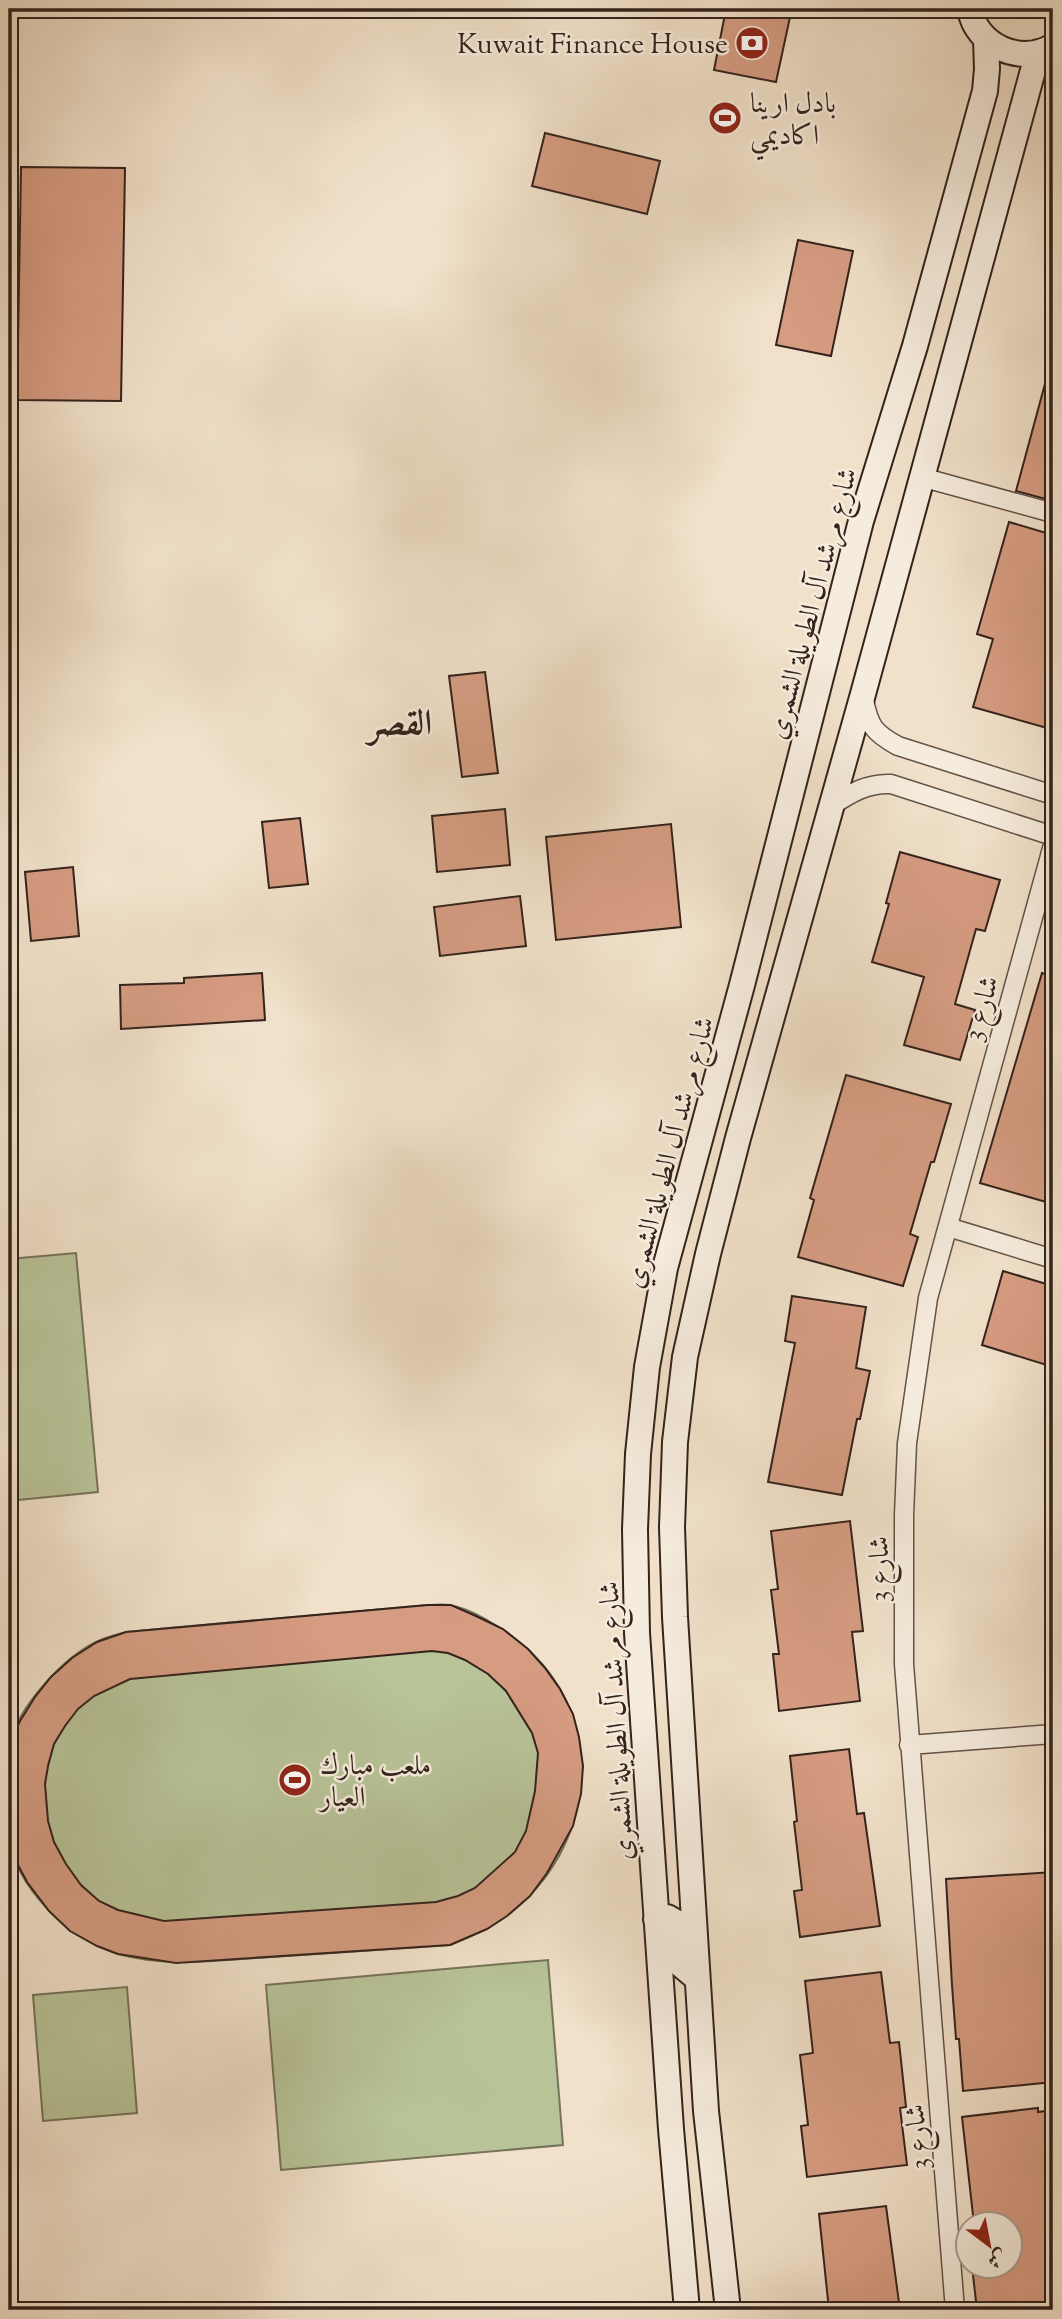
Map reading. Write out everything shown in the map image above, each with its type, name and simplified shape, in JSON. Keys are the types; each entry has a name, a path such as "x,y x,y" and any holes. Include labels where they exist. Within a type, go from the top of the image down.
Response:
{"main road":[{"path":"728,2310 706,2111 674,1591 672,1527 675,1442 685,1357 708,1254 752,1088 921,477 1048,49 1015,54 999,49 976,27 969,10"},
{"name":"شارع مرشد آل الطويلة الشمري","path":"687,2310 671,2129 637,1633 635,1529 638,1454 647,1367 665,1268 742,985 861,521 921,325 985,91 988,69 986,39"},
{"path":"921,325 936,320 941,323 945,332 920,428 918,452 921,477"},
{"path":"742,985 741,1016 726,1068 728,1076 737,1085 752,1088"},
{"path":"649,1806 661,1821 670,1872 673,1876 683,1877 690,1871 691,1866"},
{"path":"656,1919 667,1917 674,1921 681,1965 698,1976"}],"street":[{"path":"921,477 1053,513"},
{"path":"863,694 868,722 881,736 898,746 1053,795"},
{"path":"831,806 856,789 878,783 891,783 1053,836"},
{"name":"شارع 3","path":"955,2310 904,1664 907,1443 928,1298 1053,845"},
{"path":"948,1227 1053,1259"},
{"path":"909,1745 1053,1734"}],"green space":[{"path":"76,1253 98,1492 9,1501 9,1259"},
{"name":"ملعب مبارك العيار","path":"449,1605 467,1610 519,1642 549,1672 569,1706 579,1743 581,1781 574,1819 559,1855 536,1888 506,1916 486,1929 450,1945 175,1962 137,1958 99,1947 64,1924 33,1892 13,1855 9,1835 9,1745 14,1730 32,1700 69,1660 96,1642 126,1632"},
{"path":"548,1960 563,2145 281,2170 266,1985"},
{"path":"127,1987 137,2113 43,2121 33,1995"}],"building":[{"name":"Kuwait Finance House","path":"726,9 747,9 790,17 776,82 714,70"},
{"path":"545,133 660,161 647,214 532,186"},
{"path":"21,167 125,168 121,401 17,400"},
{"path":"798,240 853,251 831,356 776,345"},
{"path":"1049,369 1053,370 1053,501 1016,491"},
{"path":"1009,522 1053,535 1053,704 1047,728 973,707 993,639 977,634"},
{"path":"485,672 498,773 462,777 449,676"},
{"path":"505,809 510,865 437,872 432,816"},
{"path":"300,818 308,884 269,888 262,822"},
{"path":"671,824 681,927 556,940 546,837"},
{"path":"900,852 1000,880 985,931 976,929 955,1004 975,1010 960,1060 904,1045 924,977 872,962 889,904 886,903"},
{"path":"73,867 79,936 31,941 25,872"},
{"path":"520,896 526,946 440,956 434,907"},
{"path":"262,973 265,1020 121,1029 120,985 184,983 184,978"},
{"path":"1042,973 1053,976 1053,1204 980,1183"},
{"path":"846,1075 951,1104 910,1234 918,1237 903,1286 798,1257 814,1200 810,1198"},
{"path":"1003,1271 1053,1286 1053,1367 982,1345"},
{"path":"792,1296 866,1307 856,1368 870,1371 860,1419 857,1419 842,1495 768,1482 795,1343 785,1341"},
{"path":"850,1521 863,1631 852,1632 860,1701 779,1711 773,1654 779,1654 771,1590 778,1589 771,1531"},
{"path":"451,1605 503,1629 528,1649 560,1689 573,1714 583,1766 581,1794 573,1826 547,1873 530,1896 487,1929 450,1945 176,1963 118,1954 97,1946 70,1931 49,1911 27,1882 16,1861 9,1836 9,1745 20,1721 51,1677 72,1658 97,1642 126,1632","holes":["432,1651 448,1653 488,1674 506,1691 532,1733 538,1753 535,1791 526,1831 515,1852 475,1888 436,1902 164,1921 118,1910 99,1901 81,1885 54,1842 48,1821 45,1784 54,1744 78,1709 94,1696 130,1679"]},
{"path":"849,1749 857,1814 864,1813 880,1926 800,1937 794,1891 802,1890 790,1756"},
{"path":"1053,1872 1053,2082 963,2091 959,2039 956,2039 946,1879"},
{"path":"881,1972 890,2043 899,2042 906,2107 900,2108 907,2165 807,2177 801,2126 808,2125 800,2055 813,2053 805,1981"},
{"path":"1038,2108 1038,2112 1053,2110 1053,2310 977,2310 974,2280 1024,2280 1024,2210 972,2210 962,2117"},
{"path":"886,2206 900,2310 829,2310 819,2214"}],"place":[{"name":"Kuwait Finance House","path":"752,43"},
{"name":"بادل ارينا اكاديمي","path":"725,118"},
{"name":"ملعب مبارك العيار","path":"295,1780"}],"district":[{"name":"القصر","path":"400,722"}]}
